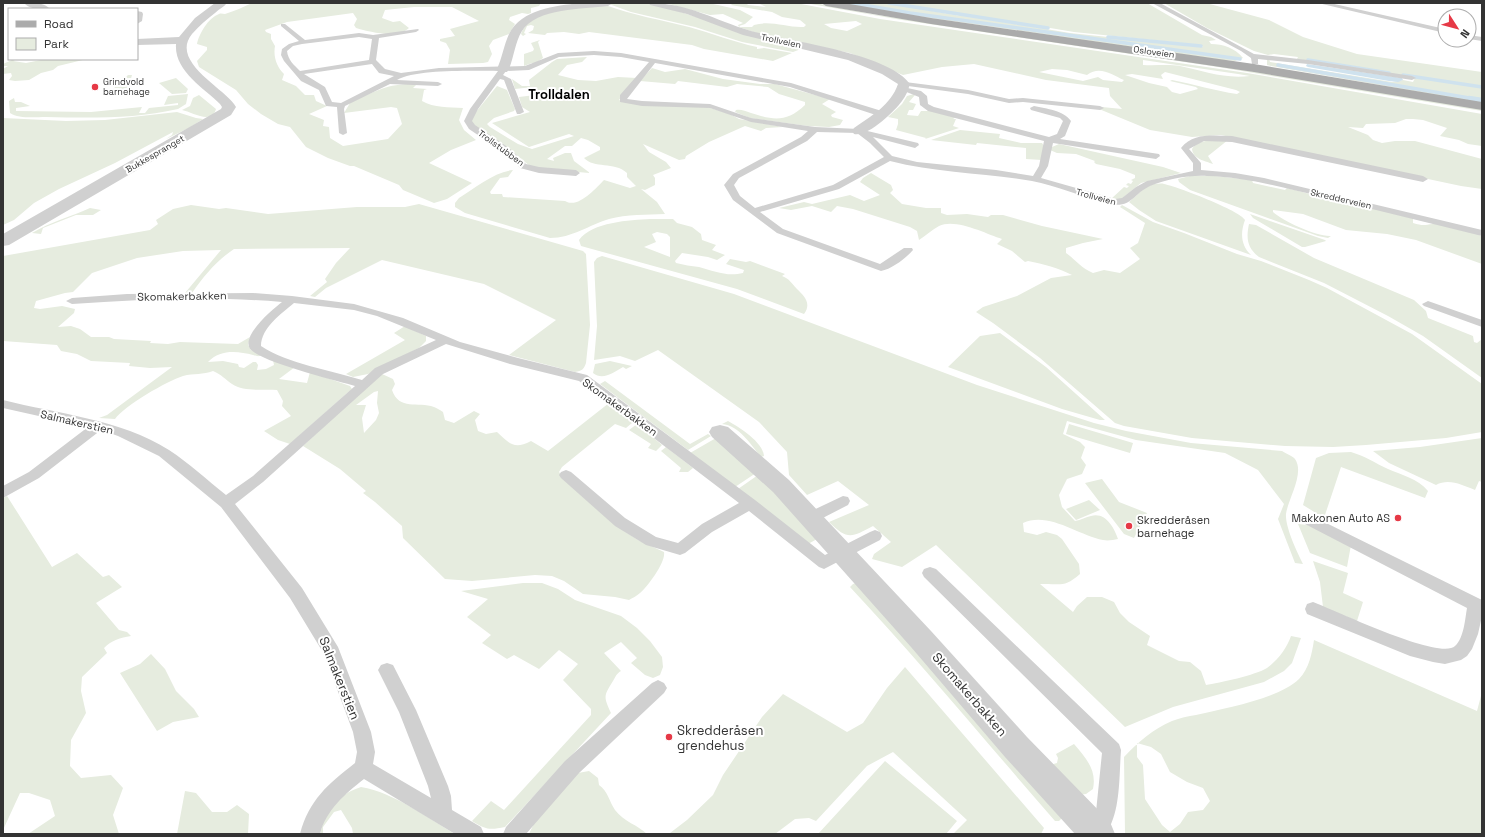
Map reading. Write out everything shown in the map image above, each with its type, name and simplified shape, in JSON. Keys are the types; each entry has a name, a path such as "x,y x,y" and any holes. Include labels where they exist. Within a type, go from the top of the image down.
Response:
{"main road":[{"name":"Osloveien","path":"826,3 931,21 1254,68 1482,106"}],"street":[{"path":"29,3 43,8"},
{"path":"138,42 182,40 197,23 222,3"},
{"name":"Trollstubben","path":"501,72 514,34 524,20 547,12 608,3"},
{"name":"Trollveien","path":"654,3 691,12 747,33 815,50 852,57 894,75 903,86"},
{"name":"Bukkespranget","path":"3,241 226,112 229,107 228,103 205,85 186,62 182,54 182,40"},
{"path":"859,131 897,101 903,86"},
{"name":"Skomakerbakken","path":"720,432 772,476 921,639 1016,747 1096,832"}],"lane":[{"path":"1155,3 1252,56 1256,59 1254,68"},
{"path":"1321,3 1437,29"},
{"path":"283,26 302,40 302,42"},
{"path":"401,75 342,105 329,104 322,89 311,84 286,60 284,50 291,45 302,42 359,35 374,36 416,30"},
{"path":"373,62 372,60 376,38 374,36"},
{"path":"299,73 373,62 387,73 401,75 433,70 501,72 526,68 558,55 599,54 654,60 791,85 882,114"},
{"path":"1252,56 1315,63 1412,78"},
{"path":"654,60 623,97 623,100 656,104 711,106 728,111 745,119 815,129 859,131 915,145"},
{"path":"501,72 507,79 520,112"},
{"name":"Trollstubben","path":"501,72 472,112 468,121 469,124 478,132 506,150 523,166 539,170 576,172"},
{"path":"389,82 438,84"},
{"name":"Trollveien","path":"903,86 956,90 1009,101 1057,114 1066,118 1067,120 1063,134 1057,138 1049,140"},
{"name":"Trollveien","path":"903,86 918,92 923,96 924,105 931,109 1049,140 1156,156"},
{"name":"Trollveien","path":"1009,101 1027,100 1100,108"},
{"path":"342,105 340,109 343,133"},
{"path":"815,129 804,139 730,181 729,185 732,192 753,211 780,231 881,268 908,250"},
{"path":"753,211 836,187 889,158 873,141 859,131"},
{"path":"1243,176 1227,169 1196,162 1186,152 1185,148 1199,139 1217,138 1252,143 1423,179"},
{"path":"1035,179 1044,170 1046,148 1049,140"},
{"name":"Trollveien","path":"889,158 922,165 1035,179 1108,202 1118,203 1124,202 1145,185 1198,173"},
{"path":"1196,162 1198,173"},
{"name":"Skredderveien","path":"1198,173 1243,176 1482,234"},
{"name":"Skomakerbakken","path":"72,300 126,297 220,296 292,299 354,307 375,312 417,327 445,340 514,361 583,378 750,504 824,563 842,553"},
{"path":"292,299 262,329 256,338 255,347 280,359 363,384"},
{"path":"1428,304 1482,324"},
{"path":"226,503 258,479 363,384 380,371 445,340"},
{"name":"Salmakerstien","path":"3,404 99,425 123,433 164,453 226,503 296,593 332,652 362,732 366,752 363,768"},
{"path":"3,493 34,475 99,425"},
{"path":"566,475 620,522 651,541 680,549 707,528 750,504"},
{"path":"810,518 843,501"},
{"path":"1310,520 1366,547 1479,607 1462,651 1458,655 1451,657 1432,656 1416,652 1313,609"},
{"path":"842,553 875,536"},
{"path":"930,573 1112,750 1106,812 1096,832"},
{"path":"387,670 407,710 438,786 441,796 442,814"},
{"path":"513,834 572,767 658,688"},
{"path":"310,834 319,811 329,797 363,768 474,834"}],"green space":[{"path":"252,3 541,3 539,6 531,8 531,13 522,13 510,17 509,20 515,24 509,34 493,40 489,46 492,54 488,62 483,63 448,64 450,50 446,43 440,41 440,39 455,36 450,29 479,21 452,7 414,7 385,10 382,18 393,22 400,21 409,28 398,33 391,34 383,34 356,28 354,25 357,19 353,13 287,22 265,30 271,34 271,39 275,46 276,62 284,74 282,80 296,86 305,95 314,95 316,101 327,106 309,114 324,120 323,126 329,127 330,138 343,146 388,139 402,124 397,108 391,107 344,113 350,103 354,100 384,88 407,84 417,84 413,88 427,89 424,90 422,101 437,106 463,108 459,120 464,130 476,140 451,150 429,163 472,183 447,199 434,203 403,190 399,185 354,166 328,158 306,147 290,127 278,124 261,114 248,104 236,90 199,67 197,61 207,50 207,47 197,44 202,31 211,19 219,14 229,13"},
{"path":"646,3 664,7 801,49 793,52 742,42 695,27 631,12 609,4"},
{"path":"665,3 708,3 740,10 753,17 745,24 739,26 740,27 752,27 754,25 767,23 804,27 806,25 800,20 782,17 772,12 731,5 733,3 746,3 748,5 766,7 758,3 796,3 880,19 1247,73 1482,114 1482,146 1468,144 1459,140 1440,136 1447,128 1423,120 1406,119 1395,123 1366,124 1363,128 1348,127 1368,135 1373,140 1382,143 1395,141 1415,141 1482,159 1482,189 1461,186 1221,135 1192,137 1150,130 1099,109 1102,107 1122,109 1110,96 1109,88 1046,80 974,64 942,67 903,75 850,53 762,35 739,27 738,25 743,23 723,14 710,15","holes":["856,21 862,24 847,31 831,28 824,24","1143,60 1250,76 1240,77 1214,74 1175,65 1143,65","1052,69 1067,70 1087,75 1092,72 1101,71 1124,80 1122,82 1103,80 1098,77 1083,81 1039,72","1165,72 1240,92 1237,94 1172,80 1170,81 1196,87 1198,89 1180,94 1172,92 1167,87 1125,75 1132,74 1163,79 1161,75"]},
{"path":"805,3 815,3 871,14 1160,56 1482,109 1482,111 1218,67 902,20"},
{"path":"839,3 886,3 961,16 893,3 1147,3 1202,35 1216,40 1209,41 1211,44 1228,47 1243,58 1235,61 1223,60 930,18","holes":["967,16 1074,32 1201,45 1203,47 1070,33"]},
{"path":"1164,3 1206,3 1269,20 1303,37 1357,54 1482,72 1482,103 1267,65 1267,59 1269,59 1270,62 1392,82 1403,80 1413,82 1415,78 1297,59 1298,57 1274,54 1268,55 1254,51 1207,28"},
{"path":"605,5 636,15 698,29 739,43 757,47 757,49 764,48 792,53 773,61 704,49 692,45 589,32 579,34 564,32 547,33 545,35 528,33 533,30 534,26 531,25 527,26 524,33 526,34 523,36 521,34 530,21 537,16 560,10"},
{"path":"540,40 538,42 543,58 534,64 532,63 524,66 524,54 533,51 534,49 531,43"},
{"path":"587,57 582,62 567,65 558,75 578,80 596,81 618,77 637,78 619,100 707,107 730,114 739,119 783,127 766,128 761,131 745,126 709,142 686,156 685,159 679,160 643,144 649,152 666,162 671,168 653,175 655,178 655,185 645,190 641,189 657,202 665,214 616,217 573,234 550,238 465,213 455,207 455,203 459,198 478,185 506,171 513,170 508,177 500,178 490,192 491,194 502,194 503,197 565,201 570,203 586,197 604,180 630,188 636,186 627,177 627,173 622,169 593,163 584,158 600,150 600,147 588,140 581,138 572,146 565,146 547,159 554,161 553,158 565,153 571,153 574,161 590,173 544,169 530,166 472,123 471,118 497,86 507,90 515,109 514,111 494,118 487,124 490,127 518,144 532,149 574,136 569,134 529,147 492,123 530,112 522,107 519,97 535,95 533,87 515,89 512,79 522,86 530,86 529,80 557,59"},
{"path":"12,60 26,63 41,60 83,60 58,66 53,70 41,73 29,80 15,81 9,80 12,76 11,73 3,74 3,69 8,66 3,66 3,64"},
{"path":"652,68 665,72 685,69 723,79 760,84 775,84 830,99 822,104 836,112 831,115 832,117 843,120 840,125 829,127 808,126 750,118 735,112 736,110 741,110 766,117 779,118 792,115 805,105 805,102 779,94 768,87 737,84 727,87 678,81 675,84 640,81"},
{"path":"128,75 132,75 130,82 132,86 120,90 112,90"},
{"path":"176,78 188,89 186,93 172,94 159,83"},
{"path":"188,94 186,104 178,109 145,115 112,117 22,117 10,113 9,101 14,98 15,102 21,102 30,106 16,108 16,111 91,112 142,107 139,113 145,113 149,108 178,105 178,103 164,105 168,96"},
{"path":"199,95 216,109 214,114 206,117 182,110 190,106 193,98"},
{"path":"915,95 909,102 916,104 913,110 909,110 907,115 918,116 921,111 931,111 956,117 953,119 956,119 953,126 959,128 925,139 926,138 896,130 898,119 888,117 902,104 907,96"},
{"path":"177,112 203,119 189,128 166,139 172,135 173,132 115,163 59,189 34,203 14,220 3,225 3,118 66,121 105,120"},
{"path":"960,130 1000,134 999,138 1021,143 1042,143 1044,146 1042,160 1026,159 1026,148 977,143 976,145 931,140"},
{"path":"1228,140 1208,156 1213,164 1197,157 1192,149 1195,145 1203,142"},
{"path":"1059,144 1163,167 1181,173 1141,183 1120,200 1111,199 1124,187 1127,188 1129,186 1126,185 1128,183 1131,184 1133,181 1131,180 1135,178 1135,175 1120,169 1096,164 1094,162 1095,161 1076,154 1057,153 1050,150 1052,147"},
{"path":"871,173 891,185 893,190 890,193 902,204 926,208 941,208 941,213 947,215 967,214 988,217 991,215 1003,215 1042,226 1103,239 1066,248 1066,253 1093,273 1104,270 1120,273 1140,259 1130,248 1138,243 1145,223 1120,207 1122,205 1153,222 1309,280 1327,288 1412,334 1482,384 1482,432 1446,438 1366,445 1333,447 1285,446 1192,438 1124,426 1115,423 1040,358 976,312 983,307 1017,296 1051,278 1072,275 1045,265 1028,261 1025,262 1012,251 997,244 1002,239 962,225 946,224 939,226 919,240 917,231 910,227 853,209 837,206 831,212 812,206 791,210 779,208 804,202 812,204 850,195 864,201 880,195 860,182"},
{"path":"1190,176 1215,176 1252,180 1253,183 1285,190 1287,188 1340,202 1343,201 1413,218 1413,223 1416,224 1436,224 1478,234 1482,237 1482,264 1416,240 1387,234 1346,230 1303,214 1273,210 1273,212 1278,216 1300,228 1317,234 1331,236 1328,238 1318,236 1190,190 1179,182 1178,179"},
{"path":"1154,184 1163,184 1181,189 1208,199 1241,216 1245,220 1242,230 1243,243 1251,255 1156,221 1129,202 1146,187"},
{"path":"419,204 583,251 586,254 590,325 586,363 582,369 575,372 509,355 556,320 484,284 382,260 326,288 315,297 310,296 327,282 325,279 336,263 350,248 234,249 211,269 192,293 185,293 221,250 183,251 137,258 92,273 73,292 36,301 34,308 40,309 62,306 75,309 74,313 58,327 71,326 80,329 91,337 109,337 114,339 151,341 150,343 168,344 180,342 238,344 250,337 248,345 251,350 262,355 258,356 229,352 218,355 208,362 223,361 238,364 239,367 244,368 253,362 256,362 258,365 257,370 266,369 274,365 273,360 295,367 279,379 307,383 310,372 350,386 352,389 290,444 278,440 264,431 291,416 282,406 283,401 277,390 254,390 237,387 213,371 183,376 167,383 146,394 115,419 99,418 107,415 172,367 150,368 129,366 130,363 91,361 77,354 61,351 57,345 3,341 3,256 150,230 158,224 156,220 173,209 191,205 268,214 357,207 405,207"},
{"path":"90,208 101,210 93,215 76,215 43,228 41,234 32,233 39,229"},
{"path":"1250,214 1326,241 1302,247 1253,218"},
{"path":"673,219 677,223 692,227 701,234 702,240 716,245 712,250 725,255 717,260 682,253 675,261 676,263 721,273 737,274 743,273 744,270 726,264 730,259 746,262 750,261 785,274 782,276 790,281 806,300 807,306 804,314 737,289 581,246 579,240 593,229 622,221","holes":["657,232 667,234 670,237 670,257 644,247 656,242 652,234"]},
{"path":"1249,224 1256,225 1314,258 1414,300 1426,311 1428,318 1473,336 1474,342 1477,343 1482,339 1482,378 1423,336 1388,316 1324,283 1259,257 1252,250 1248,242"},
{"path":"602,256 734,294 977,385 1094,423 1126,431 1191,443 1282,451 1291,456 1295,459 1298,465 1298,471 1295,486 1287,508 1286,519 1287,526 1303,564 1295,563 1278,519 1284,504 1258,470 1225,453 1136,440 1067,421 1063,434 1080,442 1085,447 1081,458 1086,465 1082,474 1067,479 1059,495 1062,507 1075,521 1089,516 1101,516 1112,526 1118,539 1103,540 1063,525 1043,520 1033,520 1023,523 1024,532 1037,535 1046,532 1057,535 1062,539 1079,564 1080,574 1069,582 1061,584 1040,584 1073,612 1087,597 1102,597 1114,602 1120,613 1129,622 1150,636 1147,645 1179,661 1190,662 1201,671 1206,685 1228,681 1262,671 1282,654 1291,636 1301,638 1292,663 1284,671 1264,682 1173,707 1125,727 936,545 902,567 872,559 874,554 891,542 873,526 855,535 846,535 829,522 869,505 838,481 807,495 789,475 787,452 759,422 658,350 635,361 620,356 594,360 597,326 594,262 597,258"},
{"path":"405,326 426,336 426,341 419,348 368,374 353,377 346,374 405,340 394,333"},
{"path":"1000,333 1046,367 1105,420 1100,420 1062,409 948,367 980,336"},
{"path":"610,361 632,366 626,369 623,367 605,376 593,373 595,364"},
{"path":"382,374 393,379 395,384 392,390 395,397 399,401 435,407 443,412 445,420 454,423 474,411 480,414 475,420 478,431 486,434 497,432 509,442 516,445 525,444 531,441 548,451 609,403 630,419 632,423 626,428 615,424 562,467 559,472 567,481 624,531 638,540 664,552 662,562 652,580 643,590 629,600 583,594 564,581 552,576 535,575 472,581 445,579 403,538 402,526 363,493 366,491 340,469 303,446 370,383","holes":["378,391 377,403 379,413 376,420 364,433 362,418 366,405 356,405 374,392"]},
{"path":"605,381 690,444 708,434 711,436 688,450 600,384"},
{"path":"728,421 755,440 760,445 764,456 761,457 749,442 734,428 722,424"},
{"path":"637,424 662,445 656,451 648,448 651,444 629,430"},
{"path":"1069,424 1133,443 1130,453 1066,434"},
{"path":"716,438 756,473 735,487 690,453"},
{"path":"1482,438 1482,482 1479,481 1475,490 1451,482 1436,485 1389,463 1373,451 1420,447"},
{"path":"666,447 693,468 688,472 679,472 681,468 661,451"},
{"path":"1351,452 1420,483 1428,491 1425,498 1341,467 1324,518 1303,505 1316,458 1329,453"},
{"path":"758,475 817,539 808,544 738,489"},
{"path":"1102,479 1119,502 1147,513 1134,538 1124,534 1085,483"},
{"path":"7,496 52,567 77,553 103,577 109,575 122,587 96,603 119,630 127,632 131,636 116,640 107,645 104,648 107,653 82,677 81,691 86,713 71,740 70,766 81,778 111,775 123,788 113,815 119,834 28,834 55,816 50,800 29,793 20,793 3,830 3,498"},
{"path":"1089,500 1100,510 1076,520 1066,509"},
{"path":"1298,524 1308,525 1351,545 1347,567 1310,553"},
{"path":"1313,561 1348,573 1343,593 1363,602 1357,621 1323,607 1320,582"},
{"path":"523,583 542,583 558,589 575,600 621,616 637,628 650,641 662,657 663,667 660,675 653,678 645,675 631,663 637,658 621,642 604,653 621,671 616,675 606,693 607,703 611,713 505,827 495,829 481,826 472,821 491,801 504,810 591,715 591,709 563,680 578,664 559,650 539,669 514,655 507,659 482,643 491,635 467,617 488,599 461,591"},
{"path":"856,583 1063,817 1059,821 1055,821 928,674 850,587"},
{"path":"1314,640 1477,711 1482,692 1482,834 1125,834 1124,757 1129,751 1137,744 1137,757 1143,765 1145,799 1162,825 1170,832 1180,824 1188,812 1203,810 1210,801 1203,788 1187,782 1170,772 1161,754 1151,747 1138,743 1152,732 1172,721 1250,702 1290,686 1299,679 1305,671 1310,661"},
{"path":"151,654 165,669 176,691 194,709 199,717 173,722 157,731 120,673 140,664"},
{"path":"905,667 1044,828 1041,834 953,834 967,820 893,752 867,766 816,821 809,818 795,819 775,834 670,833 687,820 713,795 723,775 762,717 783,694 847,732 863,723 887,688"},
{"path":"1074,744 1086,759 1092,770 1094,782 1093,789 1086,794 1078,795 1050,765 1057,763 1058,758 1056,754"},
{"path":"885,761 957,821 946,834 818,834"},
{"path":"589,771 598,778 599,785 608,796 615,810 647,834 529,834 536,819 578,773"},
{"path":"361,787 386,794 398,800 455,834 353,834 352,828 341,810 334,812 323,827 323,834 320,834 325,817 333,804 344,795"},
{"path":"185,791 196,793 212,812 227,812 237,805 249,814 248,834 177,834"}],"water":[{"path":"1307,64 1402,78 1403,80 1398,82 1389,81 1308,67 1306,66"}],"waterway":[{"path":"852,3 910,13 1240,59"},
{"path":"889,3 1048,28"},
{"path":"1108,37 1201,46"},
{"path":"1308,60 1389,73"},
{"path":"1278,65 1471,98"},
{"path":"1403,75 1482,87"},
{"path":"1471,98 1482,100"},
{"path":"1471,98 1475,99"}],"place":[{"name":"Grindvold barnehage","path":"95,87"},
{"name":"Makkonen Auto AS","path":"1398,518"},
{"name":"Skredderåsen barnehage","path":"1129,526"},
{"name":"Skredderåsen grendehus","path":"669,737"}],"district":[{"name":"Trolldalen","path":"559,94"}]}
